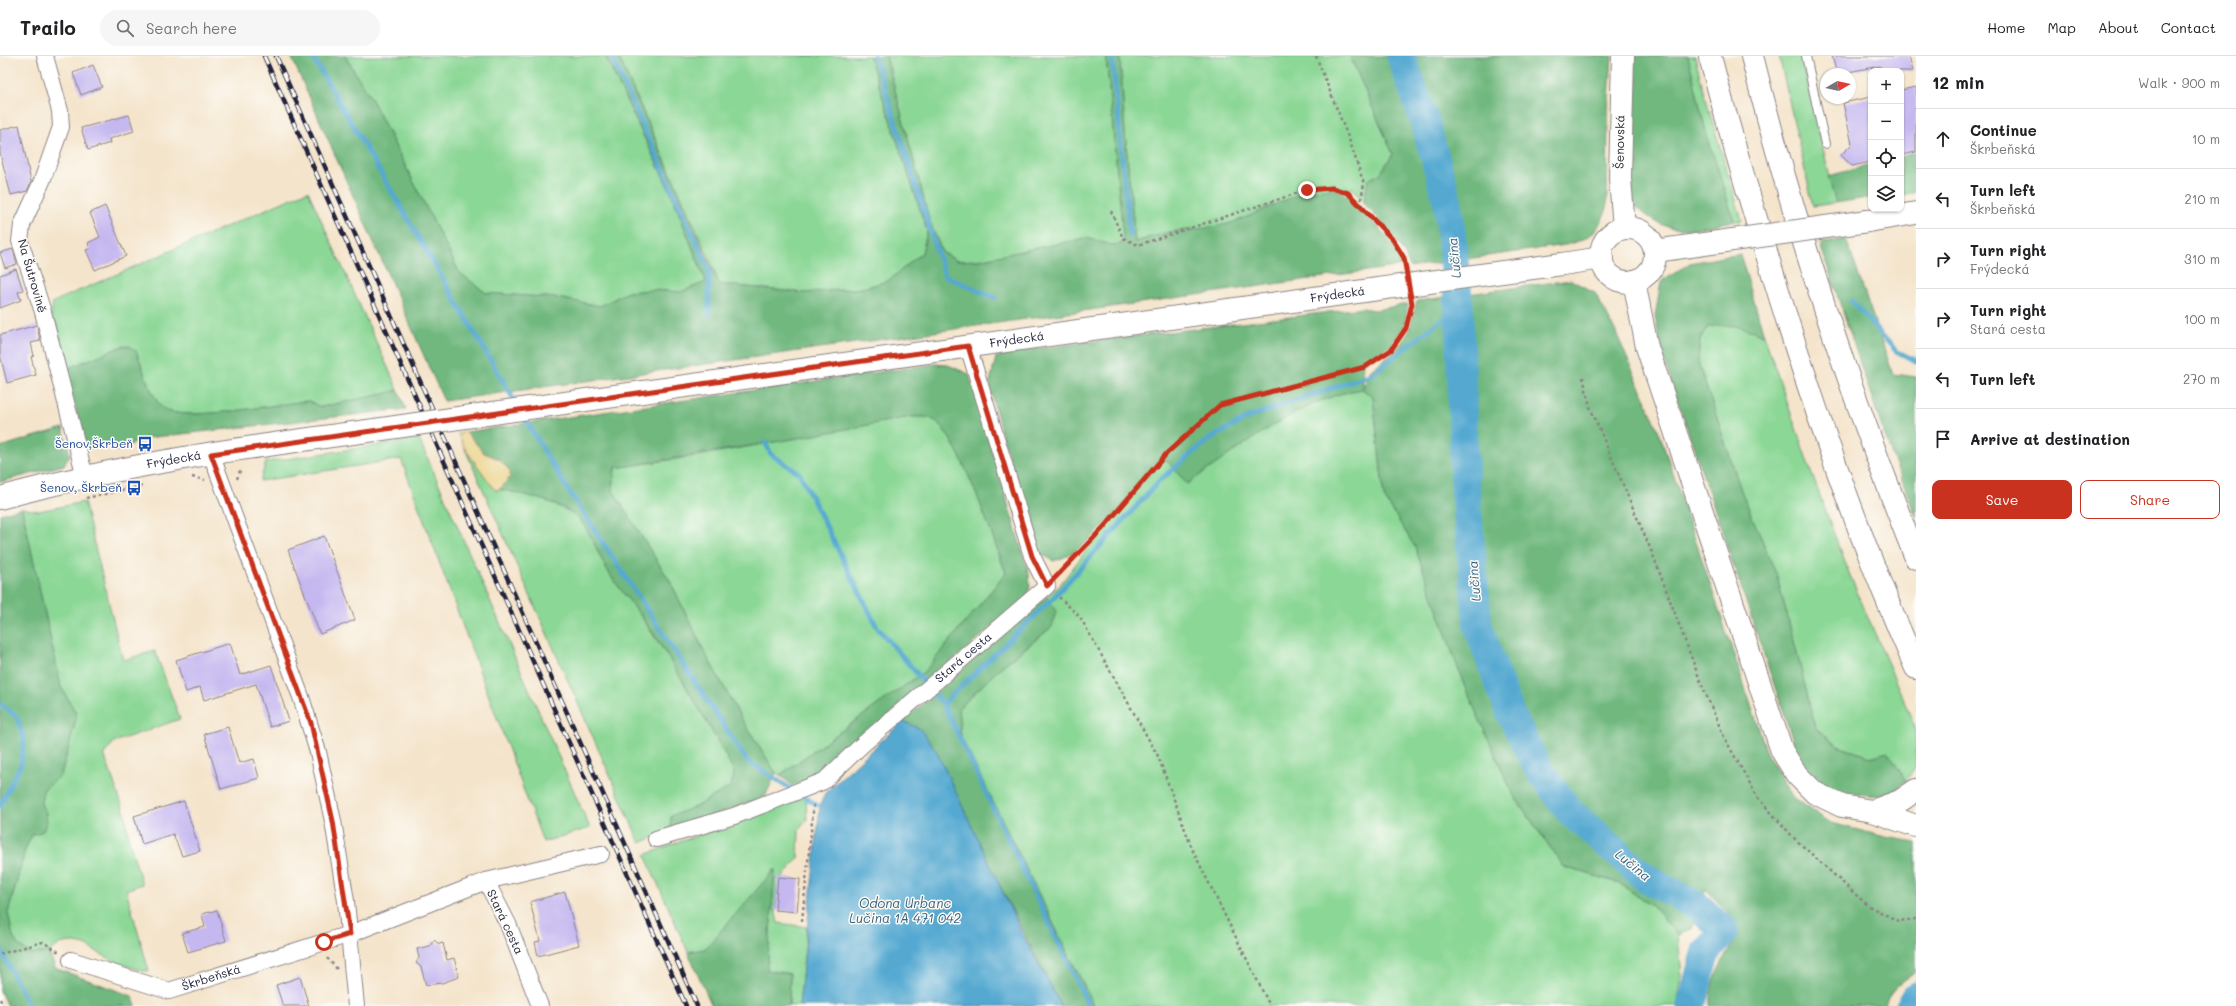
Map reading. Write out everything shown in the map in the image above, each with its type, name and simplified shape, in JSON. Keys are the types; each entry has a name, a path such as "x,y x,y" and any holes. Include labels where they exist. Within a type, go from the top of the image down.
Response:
{"main road":[{"name":"Šenovská","path":"1623,56 1620,178 1624,228"},
{"path":"1710,56 1754,213 1798,357 1849,505 1883,593 1916,668"},
{"path":"1752,56 1794,211 1890,493 1916,558"},
{"path":"1655,251 1916,213"},
{"path":"1624,228 1635,229 1644,233 1651,241 1655,251 1652,269 1646,275 1634,281 1619,280 1611,275 1605,268 1602,258 1602,248 1607,239 1615,232 1624,228"},
{"name":"Frýdecká","path":"0,498 85,477 211,454 968,346 1602,258"},
{"path":"1634,281 1638,310 1647,347 1782,751 1797,775 1815,793 1842,806 1872,812 1916,826"},
{"path":"1872,812 1900,801 1916,790"}],"street":[{"name":"Na Šutrovině","path":"45,56 60,111 61,127 42,181 22,224 20,241 44,319 85,477"},
{"path":"968,346 1032,556 1047,586"},
{"path":"211,454 311,723 333,821 350,934 356,1006"},
{"name":"Stará cesta","path":"656,839 734,816 824,781 1047,586"},
{"name":"Stará cesta","path":"540,1006 508,924 486,881 600,854"},
{"name":"Škrbeňská","path":"71,960 169,991 350,934 486,881"}],"lane":[{"path":"1806,56 1825,144"}],"path":[{"path":"1316,56 1350,142 1364,184 1360,205"},
{"path":"1111,211 1123,238 1138,245 1307,190 1332,188 1348,193 1393,240 1404,258 1407,274"},
{"path":"1270,1006 1193,851 1158,756 1080,617 1047,586 1103,528 1167,453 1220,405 1365,367 1391,350 1406,328 1412,304 1411,297"},
{"path":"1583,377 1590,407 1654,555 1701,683 1726,738 1758,798 1794,838 1867,905 1898,920 1916,919"},
{"path":"187,476 205,480 209,484"},
{"path":"81,499 144,485"},
{"path":"802,920 816,783"},
{"path":"0,954 43,942 71,960"},
{"path":"324,942 328,961 337,970 338,977"},
{"path":"0,999 3,1006"}],"green space":[{"path":"291,56 345,56 372,100 459,272 486,293 557,298 600,306 628,292 653,290 681,292 706,282 671,193 605,56 618,56 719,284 804,293 863,288 888,281 922,253 927,231 869,56 886,56 930,222 942,252 957,261 978,260 1086,238 1112,245 1121,244 1123,237 1106,56 1120,56 1125,133 1135,242 1170,232 1227,224 1305,192 1330,189 1345,194 1358,204 1394,246 1400,256 1402,266 444,401"},
{"path":"345,56 605,56 671,193 706,282 681,292 653,290 628,292 600,306 557,298 486,293 459,272 372,100"},
{"path":"618,56 869,56 927,231 922,253 888,281 863,288 804,293 719,284 711,262"},
{"path":"886,56 1106,56 1124,237 1121,244 1112,245 1086,238 978,260 957,261 942,252 930,222"},
{"path":"1120,56 1350,56 1393,154 1380,174 1368,180 1364,204 1353,188 1345,191 1330,189 1308,193 1229,224 1205,229 1170,232 1135,242 1125,133"},
{"path":"1350,56 1523,56 1528,58 1535,56 1612,56 1608,111 1607,208 1596,229 1587,237 1565,245 1410,267 1402,249 1385,225 1364,204 1368,180 1380,174 1393,154"},
{"path":"1631,56 1688,56 1706,132 1734,221 1699,228 1678,229 1657,222 1645,215 1635,206 1631,193"},
{"path":"1688,56 1695,56 1703,90 1742,221 1734,221 1706,132"},
{"path":"1779,56 1801,56 1836,203 1813,206"},
{"path":"1916,153 1916,191 1904,195 1904,176 1904,156"},
{"path":"1868,166 1868,198 1836,203 1828,176"},
{"path":"308,191 398,390 320,407 309,401 211,413 175,413 164,409 155,399 136,351 123,346 66,369 51,317 53,302"},
{"path":"1846,239 1893,374 1916,377 1916,517 1883,431 1820,244"},
{"path":"1740,254 1764,335 1729,325 1708,327 1700,339 1698,362 1742,493 1776,573 1815,727 1838,746 1870,757 1888,752 1906,781 1889,796 1848,793 1838,790 1819,779 1799,758 1663,357 1655,316 1661,282 1690,263"},
{"path":"1571,280 1595,293 1615,330 1658,429 1767,753 1792,797 1831,823 1885,837 1916,842 1916,972 1901,982 1889,995 1885,1006 1710,1006 1710,997 1715,978 1723,960 1738,936 1728,913 1706,889 1692,928 1678,936 1655,908 1619,883 1564,867 1514,796 1464,685 1415,547 1384,497 1373,397 1362,389 1339,394 1293,414 1249,441 1187,484 1163,456 1112,517 1082,546 1067,556 1053,561 1038,551 1002,435 993,400 990,382 996,357 1033,349 1362,308 1374,310 1408,304 1404,326 1390,346 1363,364 1363,388 1370,371 1399,347 1410,329 1417,301"},
{"path":"1721,324 1742,327 1764,335 1811,472 1849,573 1916,729 1916,767 1906,781 1888,753 1870,757 1838,746 1815,727 1776,573 1742,493 1698,362 1700,339 1708,327"},
{"path":"123,346 130,346 136,351 155,399 164,409 175,413 211,413 309,401 320,407 398,390 406,409 146,438 117,451 112,441 86,449 66,369"},
{"path":"935,364 948,365 969,374 1029,574 1030,587 1026,598 813,780 792,785 780,775 925,671 1006,573 975,490 965,467 944,430 934,420 925,417 910,417 793,439 615,468 613,491 671,583 705,653 741,718 776,773 765,797 671,830 671,816 695,807 730,787 734,777 732,767 660,644 611,576 583,524 571,512 562,507 541,499 500,489 510,477 499,459 484,453 466,432"},
{"path":"1362,389 1373,397 1384,497 1415,547 1464,685 1514,796 1564,867 1619,883 1655,908 1678,936 1682,976 1677,1006 1094,1006 961,737 958,709 1001,667 1052,627 1047,596 1059,586 1095,539 1165,457 1187,484 1249,441 1293,414 1339,394"},
{"path":"910,417 925,417 934,420 944,430 954,446 975,490 1006,573 925,671 780,775 776,773 741,718 705,653 671,583 613,491 615,468 697,456"},
{"path":"63,428 70,455 64,465 0,482 0,447"},
{"path":"419,439 590,828 543,842 401,459 260,481 266,462"},
{"path":"465,449 495,490 525,494 538,498 561,507 582,522 590,534 602,561 671,661 732,767 734,777 730,787 695,807 671,816 671,830 640,843"},
{"path":"84,502 123,660 155,651 180,719 114,742 104,754 125,814 129,840 142,884 126,890 149,971 142,971 115,962 85,945 70,942 60,944 49,952 31,954 18,945 13,937 8,913 26,847 32,835 43,831 46,813 41,804 43,790 61,775 75,723 76,713 61,687 22,508 39,511"},
{"path":"22,508 61,687 76,713 75,723 61,775 43,790 41,804 46,813 47,822 43,831 32,835 26,847 8,913 13,937 18,945 31,954 49,952 55,968 132,996 136,1006 7,1006 0,991 0,514"},
{"path":"1047,596 1056,611 1052,627 1001,667 958,709 961,737 1094,1006 1061,1006 920,729 903,721"},
{"path":"806,794 807,819 799,830 798,858 782,878 778,878 775,910 778,923 807,927 799,1006 789,1006 790,974 767,970 775,870 705,949 688,952 645,855 681,841 754,817"},
{"path":"775,869 767,970 790,974 789,1006 712,1006 688,952 705,949"}],"sand":[{"path":"466,432 484,453 499,459 510,471 510,477 500,489 495,490 465,449 458,433"}],"water":[{"name":"Odona Urbanc Lučina 1A 471 042","path":"903,721 920,729 936,750 1021,931 1061,1006 799,1006 820,805 825,793"}],"building":[{"path":"1832,56 1909,56 1913,71 1904,71 1904,68 1880,68 1880,66 1856,70 1856,68 1835,68"},
{"path":"93,65 102,87 81,95 73,73"},
{"path":"1916,87 1916,152 1904,154 1904,104 1904,89"},
{"path":"1868,98 1868,163 1852,166 1841,155 1852,144 1843,104 1856,104 1856,100"},
{"path":"129,115 134,131 109,139 110,143 88,150 81,128"},
{"path":"19,125 31,182 27,191 11,195 0,153 0,130"},
{"path":"105,206 126,256 95,270 86,250 90,249 88,243 100,237 90,213"},
{"path":"13,249 17,264 5,268 0,253"},
{"path":"16,269 23,290 18,292 21,300 0,308 0,275"},
{"path":"37,325 40,341 31,343 34,356 31,357 36,375 7,383 0,354 0,335"},
{"path":"324,536 355,620 320,634 288,550"},
{"path":"230,643 240,675 271,665 289,721 270,727 256,684 204,700 200,687 186,692 176,660"},
{"path":"228,727 239,763 254,759 259,778 221,789 204,734"},
{"path":"184,801 200,851 182,856 173,834 142,844 134,816"},
{"path":"778,877 800,879 797,912 775,910"},
{"path":"565,892 579,945 538,956 535,942 540,941 530,902"},
{"path":"217,910 226,941 188,952 182,933 205,927 202,914"},
{"path":"434,940 439,944 443,943 447,960 454,958 459,977 442,983 426,985 421,967 416,963 419,958 417,949 430,946"},
{"path":"300,977 309,1006 283,1006 276,985"}],"waterway":[{"path":"312,56 517,405"},
{"path":"611,56 709,270 709,315"},
{"path":"874,56 945,276 995,298"},
{"path":"1112,56 1130,236"},
{"name":"Lučina","path":"1401,56 1425,122 1448,204 1459,306 1465,486 1478,626 1510,713 1538,768 1570,812 1646,878 1700,908 1725,931 1705,954 1691,1006"},
{"path":"1851,300 1896,351 1916,361"},
{"path":"943,704 1055,596 1161,479 1210,439 1249,417 1372,374 1459,306"},
{"path":"522,414 561,479 747,761 793,790"},
{"path":"765,442 771,454 800,474 877,627 943,704 1089,1006"},
{"path":"0,704 16,716 24,738 21,764 0,806"},
{"path":"800,794 817,805"},
{"path":"0,948 29,1006"},
{"name":"Lučina","path":"1910,1006 1916,996"}],"railway":[{"path":"264,56 686,1006"},
{"path":"276,56 697,1006"}],"place":[{"name":"Šenov,Škrbeň","path":"145,444"},
{"name":"Šenov, Škrbeň","path":"134,488"}],"route":[{"path":"324,942 350,934 342,868 318,752 311,723 211,454 968,346 1032,556 1047,586 1103,528 1167,453 1220,405 1365,367 1391,350 1406,328 1412,304 1404,258 1393,240 1348,193 1332,188 1307,190"}]}
